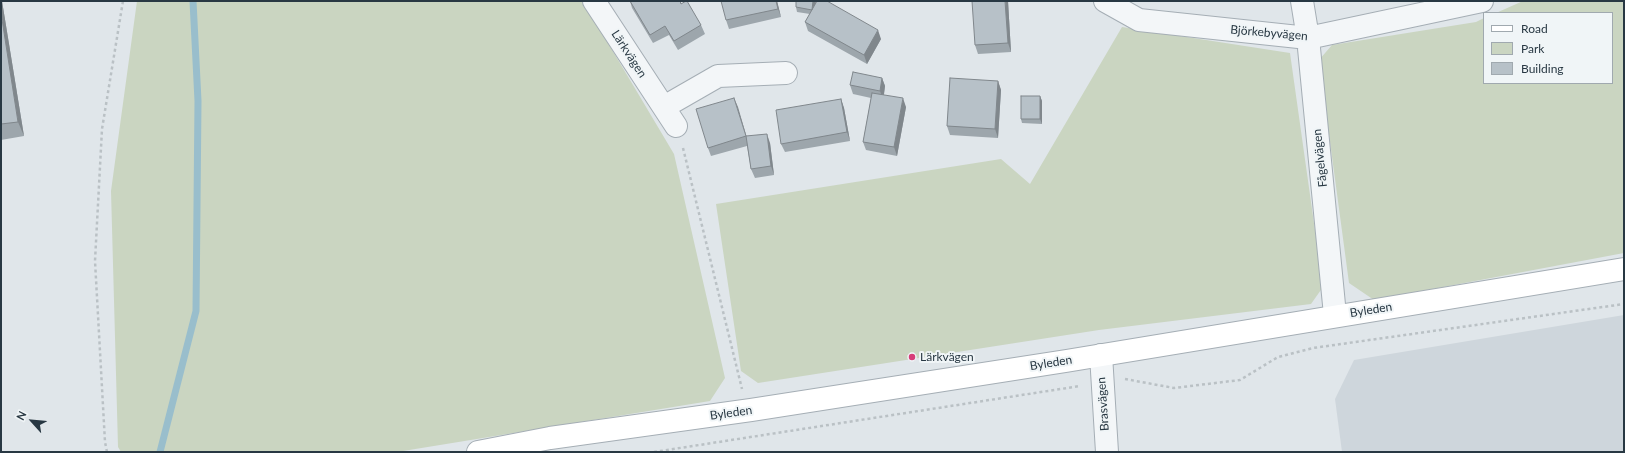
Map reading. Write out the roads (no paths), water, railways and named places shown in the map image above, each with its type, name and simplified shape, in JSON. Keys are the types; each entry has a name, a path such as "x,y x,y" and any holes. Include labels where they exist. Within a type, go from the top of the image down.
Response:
{"street":[{"name":"Lärkvägen","path":"594,1 676,126"},
{"name":"Björkebyvägen","path":"1106,1 1138,20 1308,38 1482,1"},
{"name":"Fågelvägen","path":"1302,1 1308,38 1335,315"},
{"path":"664,107 718,76 786,73"},
{"name":"Byleden","path":"478,452 550,438 751,410 1100,355 1335,315 1624,269"},
{"name":"Brasvägen","path":"1100,355 1107,452"}],"waterway":[{"path":"160,452 196,311 198,101 193,1"}],"place":[{"name":"Lärkvägen","path":"912,357"}]}
